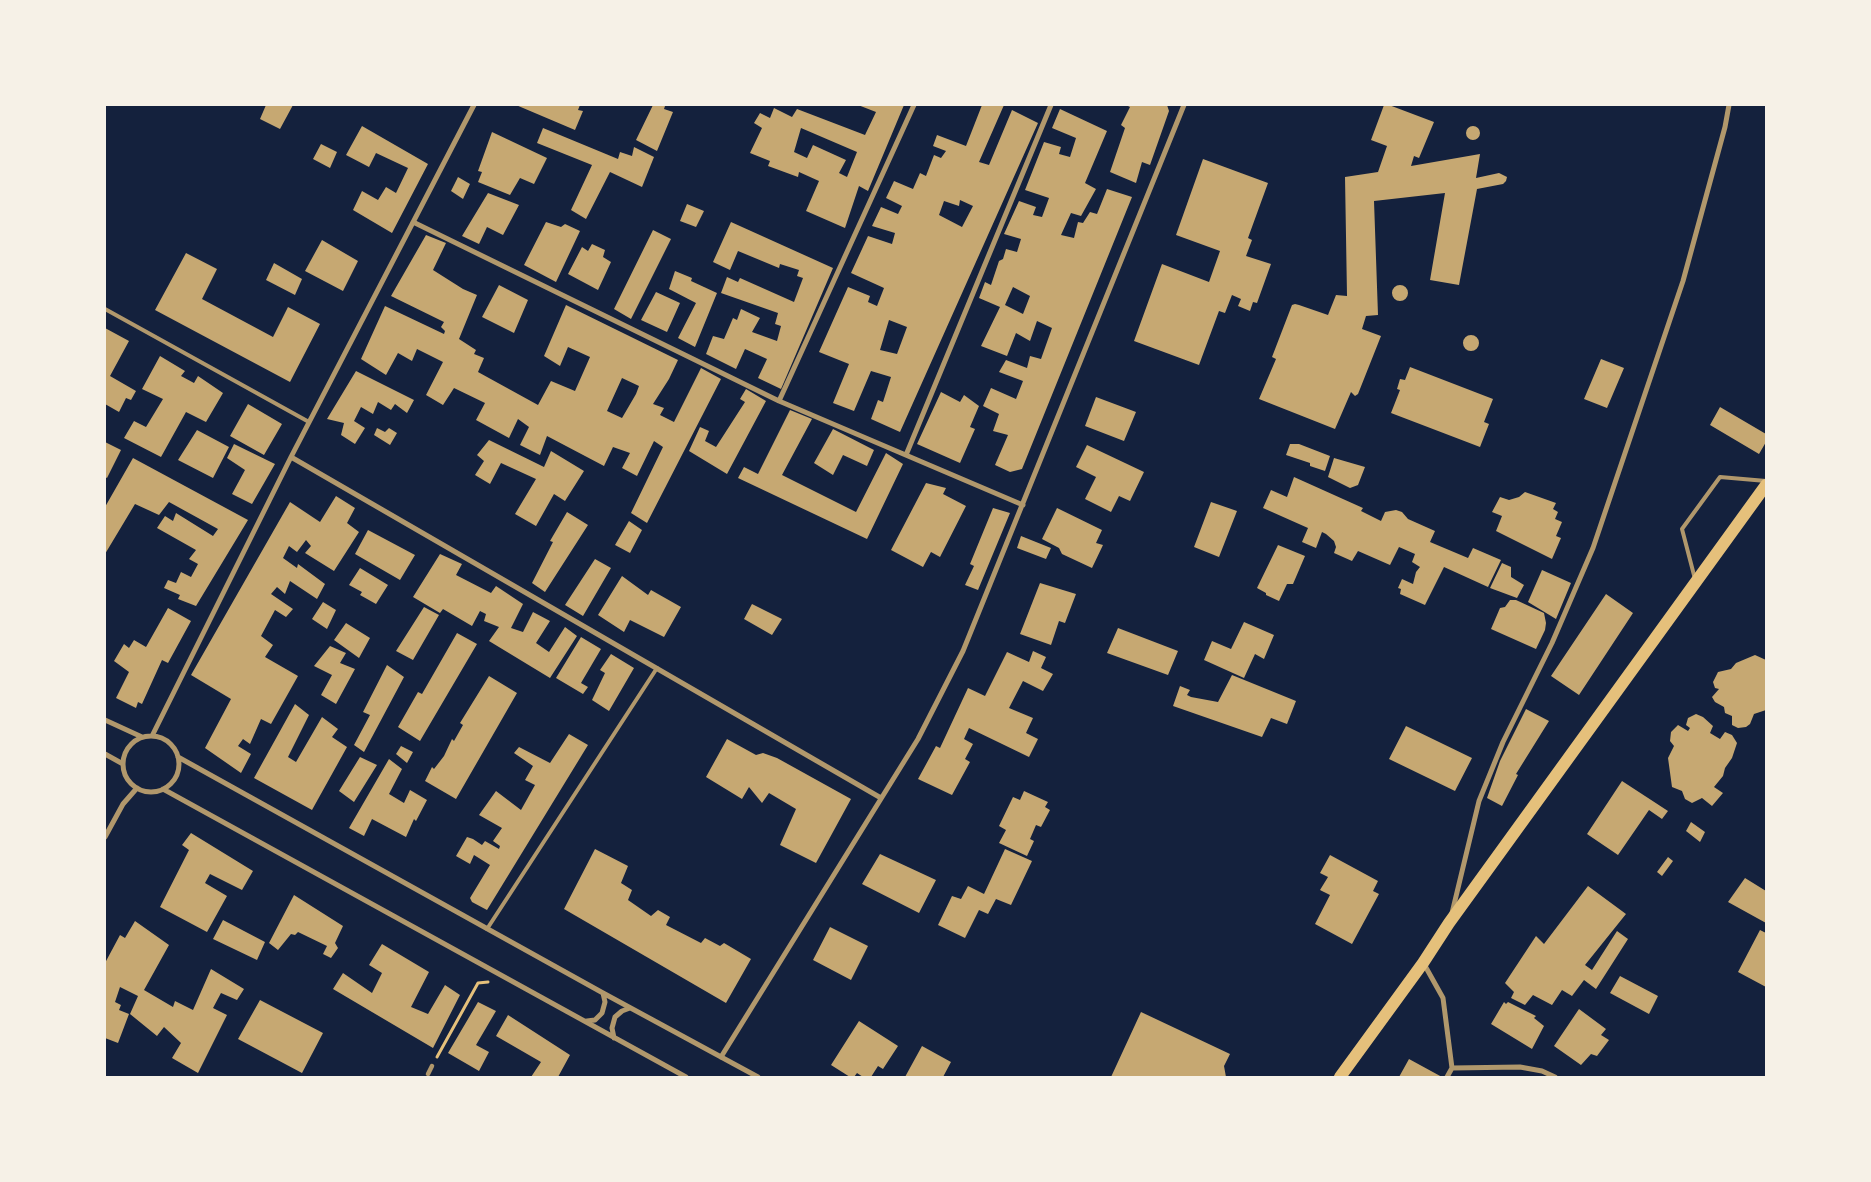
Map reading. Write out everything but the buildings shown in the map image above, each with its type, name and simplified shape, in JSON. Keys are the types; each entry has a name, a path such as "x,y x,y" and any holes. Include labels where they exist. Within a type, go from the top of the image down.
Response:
{"main road":[{"path":"1340,1077 1766,485"}],"street":[{"path":"152,736 291,457 474,105"},
{"path":"779,401 914,105"},
{"path":"906,455 1051,105"},
{"path":"721,1057 918,739 963,651 1184,105"},
{"path":"1449,923 1479,801 1503,742 1552,644 1593,548 1683,281 1725,127 1729,105"},
{"path":"413,222 779,401 1023,505"},
{"path":"291,457 881,798"},
{"path":"105,720 142,737"},
{"path":"152,736 165,740 175,751 178,757 178,767 176,776 163,789 146,791 137,788 130,782 123,764 128,748 134,741 142,737 152,736"},
{"path":"105,754 123,764"},
{"path":"178,757 602,993 758,1077"},
{"path":"105,837 123,804 137,788"},
{"path":"163,789 686,1077"},
{"path":"1423,963 1443,998 1452,1068 1448,1077"},
{"path":"586,1022 595,1020 602,1013 605,1002 602,993"},
{"path":"614,1038 612,1028 615,1017 622,1011 630,1008"},
{"path":"428,1074 432,1066"},
{"path":"1452,1068 1520,1067 1542,1071 1555,1077"}],"lane":[{"path":"105,309 309,422"},
{"path":"1696,582 1682,529 1720,477 1766,480"},
{"path":"487,929 657,668"}],"path":[{"path":"442,1048 478,983 488,982"}]}
